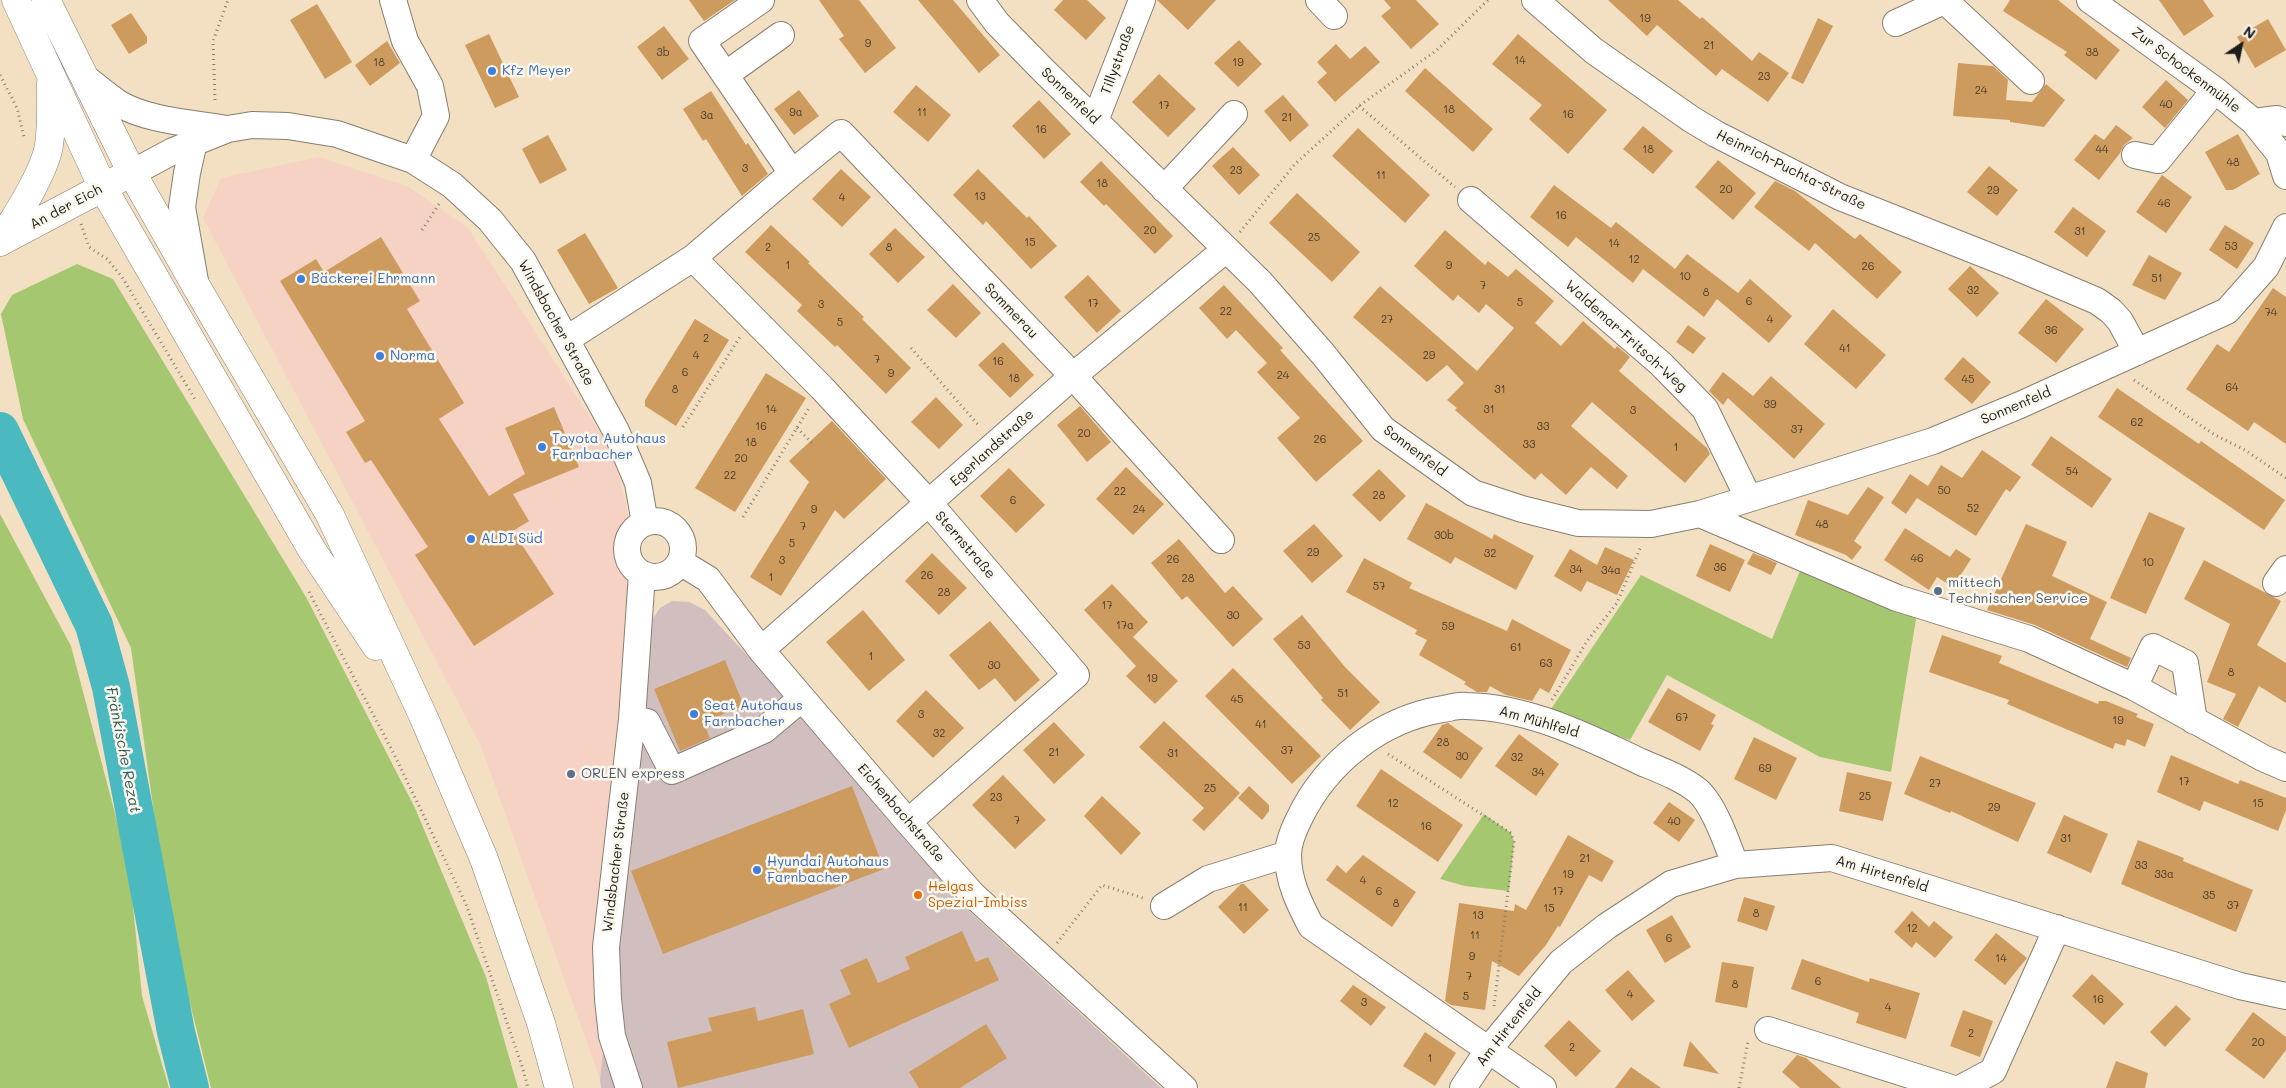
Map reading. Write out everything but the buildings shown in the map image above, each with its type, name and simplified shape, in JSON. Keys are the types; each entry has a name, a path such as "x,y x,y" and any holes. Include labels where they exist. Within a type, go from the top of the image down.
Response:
{"main road":[{"path":"16,0 103,188 312,550 424,718"},
{"path":"46,0 132,172 196,286 330,515 424,718 484,859 541,1023 559,1088"},
{"path":"0,242 24,204 47,153 49,146 51,78"},
{"name":"An der Eich","path":"0,242 132,172"}],"street":[{"path":"393,0 405,41 430,86 436,116 413,160"},
{"path":"761,0 702,41 792,173"},
{"name":"Sonnenfeld","path":"980,0 997,23 1225,250 1260,282 1323,354 1383,429 1473,493 1522,509 1578,523 1650,524 1700,514 1748,497 1933,440 2020,405 2227,311 2266,267 2286,227"},
{"name":"Tillystraße","path":"1095,121 1142,0"},
{"name":"Heinrich-Puchta-Straße","path":"1536,0 1594,52 1708,129 1840,197 2097,301 2120,320 2136,352"},
{"path":"1896,23 1945,0 2031,81"},
{"name":"Zur Schockenmühle","path":"2090,0 2215,90 2254,122 2276,119 2286,123"},
{"path":"725,75 781,35"},
{"path":"84,77 119,103 136,111 228,129"},
{"path":"2135,155 2158,160 2215,90"},
{"path":"1164,189 1234,114"},
{"path":"2254,122 2279,152 2286,176"},
{"name":"Windsbacher Straße","path":"132,172 173,151 228,129 252,125 288,126 337,134 413,160 452,185 490,220 523,261 616,431 638,483 645,523"},
{"name":"Sommerau","path":"567,339 693,258 841,133 1073,376 1221,540"},
{"path":"194,142 186,173 182,207 196,286"},
{"name":"Waldemar-Fritsch-Weg","path":"1471,200 1661,364 1705,409 1748,497"},
{"name":"Egerlandstraße","path":"761,650 1073,376 1225,250"},
{"name":"Sternstraße","path":"693,258 822,388 929,503 1076,675 908,822"},
{"path":"1700,514 1897,598 2029,639 2134,687 2194,721 2286,768"},
{"path":"654,521 672,527 682,543 680,562 668,574 650,577 642,574 634,569 627,552 630,535 645,523 654,521"},
{"name":"Eichenbachstraße","path":"680,562 708,579 761,650 972,894 1184,1088"},
{"name":"Windsbacher Straße","path":"629,1088 612,1036 608,999 606,947 632,720 642,574"},
{"path":"2134,687 2152,647 2185,663 2194,721"},
{"path":"632,720 647,722 672,771 764,730 802,698"},
{"name":"Am Mühlfeld","path":"1543,1088 1311,926 1293,890 1288,854 1294,830 1304,807 1333,768 1366,740 1387,726 1423,712 1464,706 1504,710 1541,720 1588,737 1672,776 1699,792 1722,828 1735,865"},
{"path":"1164,906 1208,879 1288,854"},
{"name":"Am Hirtenfeld","path":"1463,1088 1489,1049 1561,962 1607,926 1671,884 1735,865 1832,858 2240,986 2286,996"},
{"path":"1960,1088 1993,1071 2058,928"},
{"path":"1768,1030 1952,1088"}],"path":[{"path":"214,100 213,41 228,0"},
{"path":"1225,250 1295,164 1359,106 1437,50 1488,0"},
{"path":"1359,106 1471,200"},
{"path":"89,247 106,259 122,277 199,406"},
{"path":"683,427 752,318"},
{"path":"911,348 995,445"},
{"path":"2111,364 2215,435 2245,450 2286,478"},
{"path":"743,516 822,388"},
{"path":"797,428 812,443"},
{"path":"1541,720 1587,641 1617,603 1650,524"},
{"path":"306,586 396,758 466,904 528,1088"},
{"path":"1366,740 1511,833 1514,842 1494,1010"},
{"path":"1044,959 1102,885 1164,906"},
{"path":"1739,1088 1748,1042 1768,1030"}],"shaded area":[{"path":"319,157 407,186 468,228 614,454 652,620 600,1079 481,746 203,218 221,178"},
{"path":"672,601 689,602 705,610 757,666 904,839 969,911 1161,1088 601,1088 600,1079 652,620 660,608"}],"green space":[{"path":"77,264 113,279 306,597 415,808 486,977 518,1088 211,1088 168,914 131,648 23,419 1,314 12,295"},
{"path":"0,514 71,646 129,867 142,996 169,1088 0,1088"},
{"path":"1802,566 1917,613 1891,772 1820,757 1667,675 1630,740 1549,712 1641,575 1772,639"},
{"path":"1484,814 1511,833 1514,842 1509,891 1465,886 1440,879"}],"waterway":[{"name":"Fränkische Rezat","path":"0,431 94,625 111,687 176,1032 190,1088"}],"place":[{"name":"Kfz Meyer","path":"492,71"},
{"name":"Bäckerei Ehrmann","path":"301,279"},
{"name":"Norma","path":"380,356"},
{"name":"Toyota Autohaus Farnbacher","path":"542,447"},
{"name":"ALDI Süd","path":"471,539"},
{"name":"mittech Technischer Service","path":"1938,591"},
{"name":"Seat Autohaus Farnbacher","path":"694,714"},
{"name":"ORLEN express","path":"571,774"},
{"name":"Hyundai Autohaus Farnbacher","path":"757,870"},
{"name":"Helgas Spezial-Imbiss","path":"918,895"}]}
